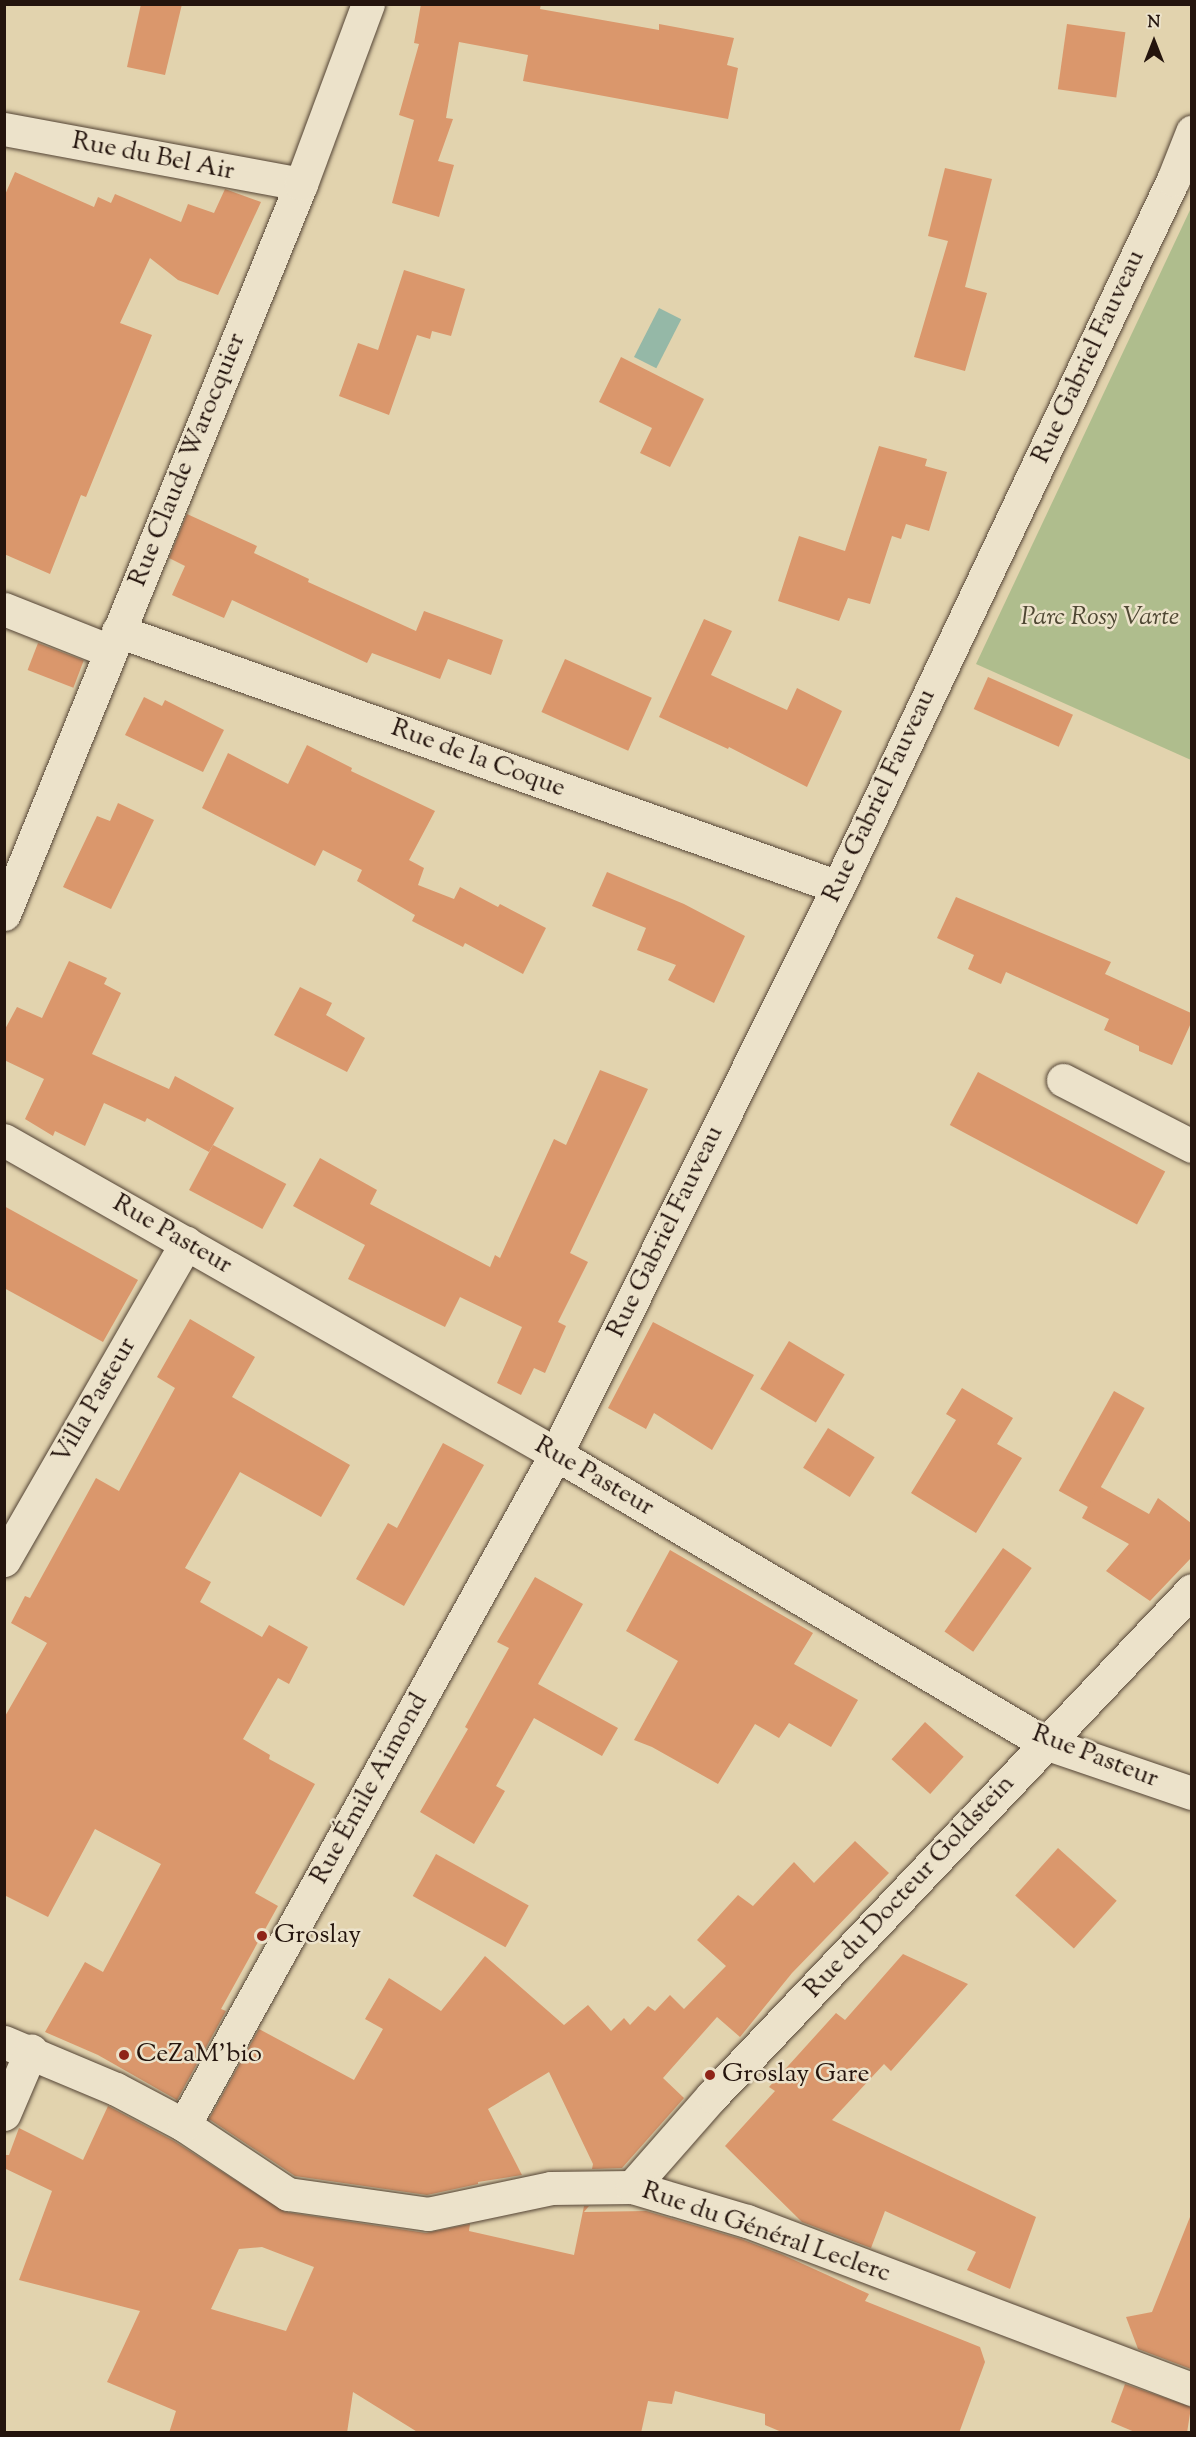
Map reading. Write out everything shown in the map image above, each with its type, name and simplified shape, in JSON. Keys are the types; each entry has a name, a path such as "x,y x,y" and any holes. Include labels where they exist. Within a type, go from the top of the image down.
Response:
{"street":[{"name":"Rue Claude Warocquier","path":"4,914 301,184 369,4"},
{"name":"Rue du Bel Air","path":"4,129 301,184"},
{"name":"Rue Gabriel Fauveau","path":"556,1454 838,886 1173,180 1191,132"},
{"name":"Rue de la Coque","path":"4,609 114,641 838,886"},
{"path":"1063,1080 1191,1146"},
{"name":"Rue Pasteur","path":"4,1140 556,1454 1045,1743 1191,1793"},
{"name":"Villa Pasteur","path":"4,1560 186,1243"},
{"name":"Rue Émile Aimond","path":"184,2125 556,1454"},
{"name":"Rue du Docteur Goldstein","path":"632,2187 712,2096 1191,1590"},
{"path":"4,2114 18,2046"},
{"name":"Rue du Général Leclerc","path":"18,2046 116,2089 184,2125 288,2194 428,2214 551,2188 632,2187 747,2221 1191,2389"}],"green space":[{"name":"Parc Rosy Varte","path":"1191,208 1191,760 976,664"}],"shaded area":[{"path":"659,308 681,319 656,368 634,357"}],"building":[{"path":"141,4 182,4 165,75 127,67"},
{"path":"421,4 541,4 540,9 659,30 659,24 734,38 727,65 738,68 728,119 523,81 528,55 459,42 446,118 453,119 438,161 454,165 439,217 392,203 414,120 399,115 419,44 414,43"},
{"path":"1067,24 1125,32 1116,98 1058,89"},
{"path":"945,168 992,179 965,287 987,293 965,371 914,357 948,241 928,236"},
{"path":"15,172 94,207 98,197 111,203 115,194 181,222 188,204 214,213 225,189 261,202 218,295 178,280 150,258 120,323 152,335 86,497 81,495 50,574 4,554 4,197"},
{"path":"404,270 465,289 451,336 432,331 430,339 417,335 389,415 339,396 358,343 378,350"},
{"path":"621,357 704,399 670,467 640,453 652,428 599,402"},
{"path":"879,446 927,459 925,466 947,472 929,531 906,524 901,539 892,536 870,604 848,598 839,621 778,601 799,536 845,551"},
{"path":"187,514 257,546 254,553 309,579 308,582 416,631 424,611 503,640 491,675 448,659 440,679 372,653 367,663 232,600 224,618 172,595 185,566 169,558"},
{"path":"704,619 732,631 711,675 787,710 797,688 842,711 807,787 729,747 728,749 659,717"},
{"path":"38,643 84,661 73,688 28,670"},
{"path":"565,659 652,698 628,751 541,712"},
{"path":"988,677 1073,715 1059,747 974,709"},
{"path":"144,697 162,706 165,700 224,730 203,772 125,735"},
{"path":"307,745 352,768 351,771 435,811 409,860 424,868 418,885 454,899 460,887 498,907 500,904 546,928 523,974 465,943 463,947 412,921 415,915 357,881 362,870 323,850 315,866 202,808 228,753 288,784"},
{"path":"118,803 154,820 111,909 63,887 97,816 110,821"},
{"path":"607,872 684,904 745,936 714,1003 668,980 676,965 637,950 646,928 592,906"},
{"path":"956,897 1111,962 1105,974 1191,1013 1191,1023 1172,1065 1139,1051 1139,1046 1104,1030 1109,1019 1006,972 1001,984 968,969 974,955 937,938"},
{"path":"69,961 107,978 104,984 121,993 92,1054 169,1089 175,1076 234,1108 209,1152 147,1118 145,1122 104,1103 85,1146 55,1131 53,1136 25,1119 44,1079 4,1060 4,1031 17,1007 42,1018"},
{"path":"300,987 332,1003 326,1015 365,1038 347,1072 274,1035"},
{"path":"600,1070 648,1089 570,1253 588,1262 558,1322 566,1326 545,1373 534,1368 521,1395 497,1383 522,1327 460,1297 445,1327 348,1279 365,1245 293,1206 320,1158 377,1190 370,1204 490,1267 495,1255 500,1258 554,1139 566,1145"},
{"path":"978,1072 1165,1172 1137,1225 950,1125"},
{"path":"213,1145 286,1184 262,1229 189,1190"},
{"path":"4,1206 138,1280 103,1342 4,1288"},
{"path":"190,1319 255,1357 232,1397 350,1465 321,1517 240,1472 185,1568 211,1582 200,1602 262,1637 269,1625 308,1647 289,1684 278,1678 243,1739 270,1755 269,1759 315,1784 255,1893 278,1906 221,2009 226,2011 177,2100 98,2055 45,2032 85,1962 103,1972 161,1864 95,1829 48,1917 4,1895 4,1718 47,1643 11,1623 25,1596 30,1598 96,1478 119,1491 175,1388 157,1377"},
{"path":"653,1322 754,1375 712,1450 654,1413 646,1429 608,1408"},
{"path":"789,1341 845,1374 816,1422 760,1389"},
{"path":"962,1388 1013,1418 997,1444 1022,1458 976,1533 911,1493 956,1420 946,1414"},
{"path":"1114,1391 1145,1408 1089,1508 1059,1491"},
{"path":"828,1428 875,1457 850,1497 803,1468"},
{"path":"443,1443 484,1465 404,1606 356,1579 388,1523 397,1528"},
{"path":"1099,1486 1149,1514 1158,1498 1191,1523 1191,1558 1150,1601 1106,1571 1129,1544 1082,1518"},
{"path":"1003,1548 1032,1568 973,1652 944,1632"},
{"path":"670,1550 813,1633 794,1664 858,1700 831,1747 789,1723 779,1738 755,1724 718,1784 652,1747 634,1740 678,1661 626,1631"},
{"path":"535,1577 583,1604 538,1684 618,1728 602,1756 534,1718 496,1786 505,1791 474,1844 420,1812 468,1729 465,1727 509,1648 497,1642"},
{"path":"925,1722 964,1757 930,1794 892,1759"},
{"path":"855,1841 889,1873 792,1973 740,2037 717,2017 663,2078 684,2098 622,2168 592,2169 593,2164 549,2072 488,2109 522,2175 478,2182 478,2184 427,2195 295,2176 209,2119 259,2029 354,2080 383,2029 365,2019 389,1978 441,2011 485,1956 564,2025 588,2005 611,2031 624,2018 630,2025 648,2006 655,2011 670,1995 684,2009 726,1966 697,1940 738,1895 753,1906 794,1862 814,1883"},
{"path":"1058,1848 1117,1901 1074,1948 1015,1896"},
{"path":"436,1854 529,1905 505,1947 413,1896"},
{"path":"903,1954 968,1984 891,2071 884,2064 832,2120 1036,2217 1010,2289 967,2270 976,2252 885,2211 871,2248 802,2222 725,2146 775,2091 769,2087 836,2013 845,2020"},
{"path":"108,2106 174,2141 285,2212 426,2233 470,2224 469,2231 574,2255 584,2206 589,2206 584,2212 646,2211 741,2239 781,2254 869,2294 865,2301 980,2347 985,2362 959,2433 784,2433 765,2425 765,2414 675,2391 672,2404 648,2401 641,2433 419,2433 353,2392 347,2433 169,2433 176,2411 107,2382 140,2311 19,2280 52,2191 4,2168 4,2155 9,2155 19,2128 83,2160","holes":["262,2247 314,2267 286,2331 211,2309 239,2249"]},
{"path":"1190,2217 1191,2369 1138,2349 1126,2317 1152,2312"},
{"path":"1125,2384 1191,2407 1187,2433 1137,2433 1111,2422"}],"place":[{"name":"Groslay","path":"262,1936"},
{"name":"CeZaM'bio","path":"124,2055"},
{"name":"Groslay Gare","path":"710,2075"}]}
